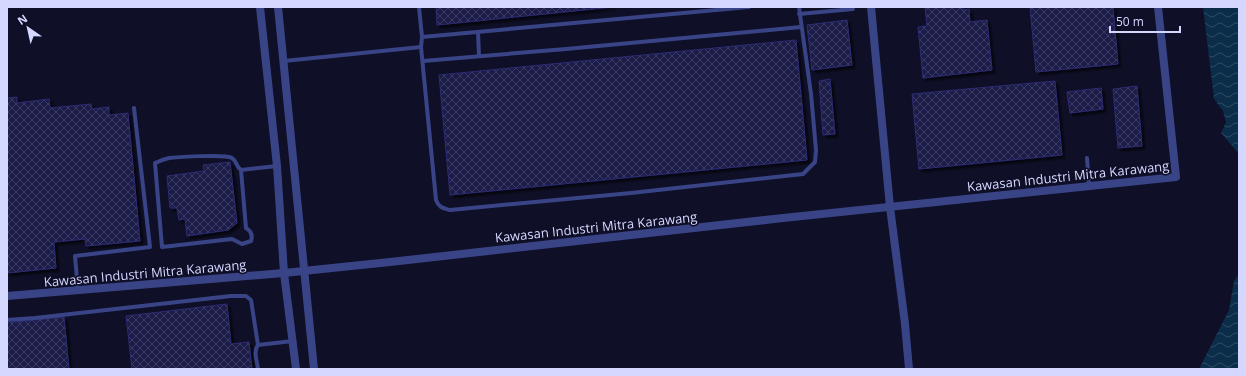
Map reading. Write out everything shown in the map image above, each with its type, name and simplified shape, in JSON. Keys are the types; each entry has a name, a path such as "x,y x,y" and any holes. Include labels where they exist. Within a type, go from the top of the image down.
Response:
{"street":[{"path":"260,7 277,166 284,273 294,341 296,369"},
{"path":"278,7 314,369"},
{"path":"871,7 890,207 909,369"},
{"name":"Kawasan Industri Mitra Karawang","path":"7,296 305,271 783,218 1176,177 1158,7"}],"lane":[{"path":"419,7 436,200 441,208 450,210 631,193 803,174 815,162 816,150 799,7"},
{"path":"422,37 749,7"},
{"path":"799,14 854,9"},
{"path":"423,61 801,27"},
{"path":"478,32 479,56"},
{"path":"284,61 422,47"},
{"path":"78,290 74,256 150,247 134,108"},
{"path":"230,156 234,159 238,168 241,170 246,228 251,233 251,241 242,244 232,239 162,246 154,163 169,158 230,156"},
{"path":"1087,158 1089,186"},
{"path":"241,170 277,166"},
{"path":"7,320 231,296 246,296 251,300 258,345 256,348 258,369"},
{"path":"258,345 294,341"}],"water":[{"path":"1203,7 1239,7 1239,154 1221,133 1226,122 1223,111 1214,99"},
{"path":"1239,274 1239,369 1199,369 1229,310 1234,281"}],"building":[{"path":"436,7 613,7 437,25"},
{"path":"925,7 963,7 963,10 969,9 970,22 987,20 992,70 923,78 918,27 927,26"},
{"path":"1030,7 1113,7 1118,64 1036,72"},
{"path":"847,20 852,65 812,70 807,25"},
{"path":"796,40 807,160 450,195 439,75"},
{"path":"830,79 835,134 823,135 819,81"},
{"path":"1055,81 1062,155 919,169 912,94"},
{"path":"1137,86 1142,146 1118,148 1113,89"},
{"path":"1101,88 1103,109 1070,113 1067,92"},
{"path":"17,97 17,103 49,99 50,108 91,104 92,109 109,107 109,115 128,113 140,241 86,246 85,239 54,242 56,268 7,273 7,98"},
{"path":"230,162 237,223 228,230 187,236 185,219 179,220 177,208 170,208 167,176 204,171 203,165"},
{"path":"227,304 231,344 249,342 252,369 132,369 126,316"},
{"path":"64,317 69,369 7,369 7,323"}]}
